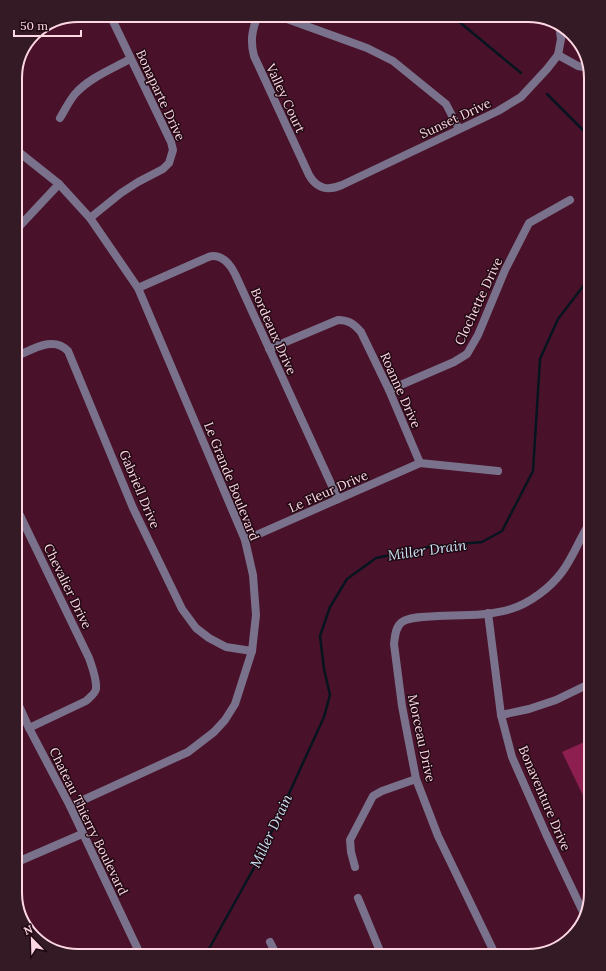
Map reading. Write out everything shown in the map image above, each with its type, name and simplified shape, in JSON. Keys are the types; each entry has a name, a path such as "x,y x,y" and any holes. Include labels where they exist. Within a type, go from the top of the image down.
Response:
{"street":[{"name":"Bonaparte Drive","path":"90,218 138,182 163,168 169,163 173,150 171,142 113,22"},
{"name":"Valley Court","path":"256,22 251,38 254,56 309,175 318,186"},
{"path":"295,22 367,48 393,61 446,104 459,129"},
{"path":"560,32 560,51 558,55 578,66 583,67"},
{"name":"Sunset Drive","path":"318,186 328,189 336,188 498,111 521,97 558,55"},
{"path":"60,118 75,94 85,85 108,70 130,59"},
{"name":"Le Grande Boulevard","path":"22,155 59,184 90,218 138,288 245,540 253,575 256,610 252,651 235,704 225,720 208,737 188,752 70,806"},
{"path":"22,224 59,184"},
{"name":"Clochette Drive","path":"390,390 454,362 467,354 478,335 505,270 529,223 570,200"},
{"name":"Bordeaux Drive","path":"138,288 214,256 224,260 230,265 236,274 338,499"},
{"name":"Roanne Drive","path":"269,349 338,320 347,320 355,325 358,328 390,390 420,464"},
{"name":"Gabriell Drive","path":"22,355 45,344 63,346 68,351 133,508 182,609 196,628 209,638 226,647 252,651"},
{"path":"420,464 498,471"},
{"name":"Le Fleur Drive","path":"245,540 420,464"},
{"name":"Chevalier Drive","path":"22,520 93,669 96,690 86,701 29,728"},
{"name":"Morceau Drive","path":"493,949 438,836 416,779 402,706 394,644 396,629 402,622 409,619 488,613 511,608 529,600 547,587 562,572 584,533"},
{"name":"Bonaventure Drive","path":"488,613 501,715 512,757 582,909"},
{"path":"501,715 529,709 556,700 584,686"},
{"name":"Chateau Thierry Boulevard","path":"22,712 70,806 137,949"},
{"path":"355,868 350,840 373,796 382,791 416,779"},
{"path":"22,861 82,834"},
{"path":"358,898 379,949"},
{"path":"270,942 274,949"}],"shaded area":[{"path":"584,742 584,798 562,752"}],"waterway":[{"name":"Miller Drain","path":"459,22 521,73"},
{"name":"Miller Drain","path":"547,94 584,131"},
{"name":"Miller Drain","path":"209,949 260,857 324,717 330,695 324,669 320,636 330,607 347,579 376,558 429,547 482,542 502,531 533,471 540,359 558,319 584,285"}]}
